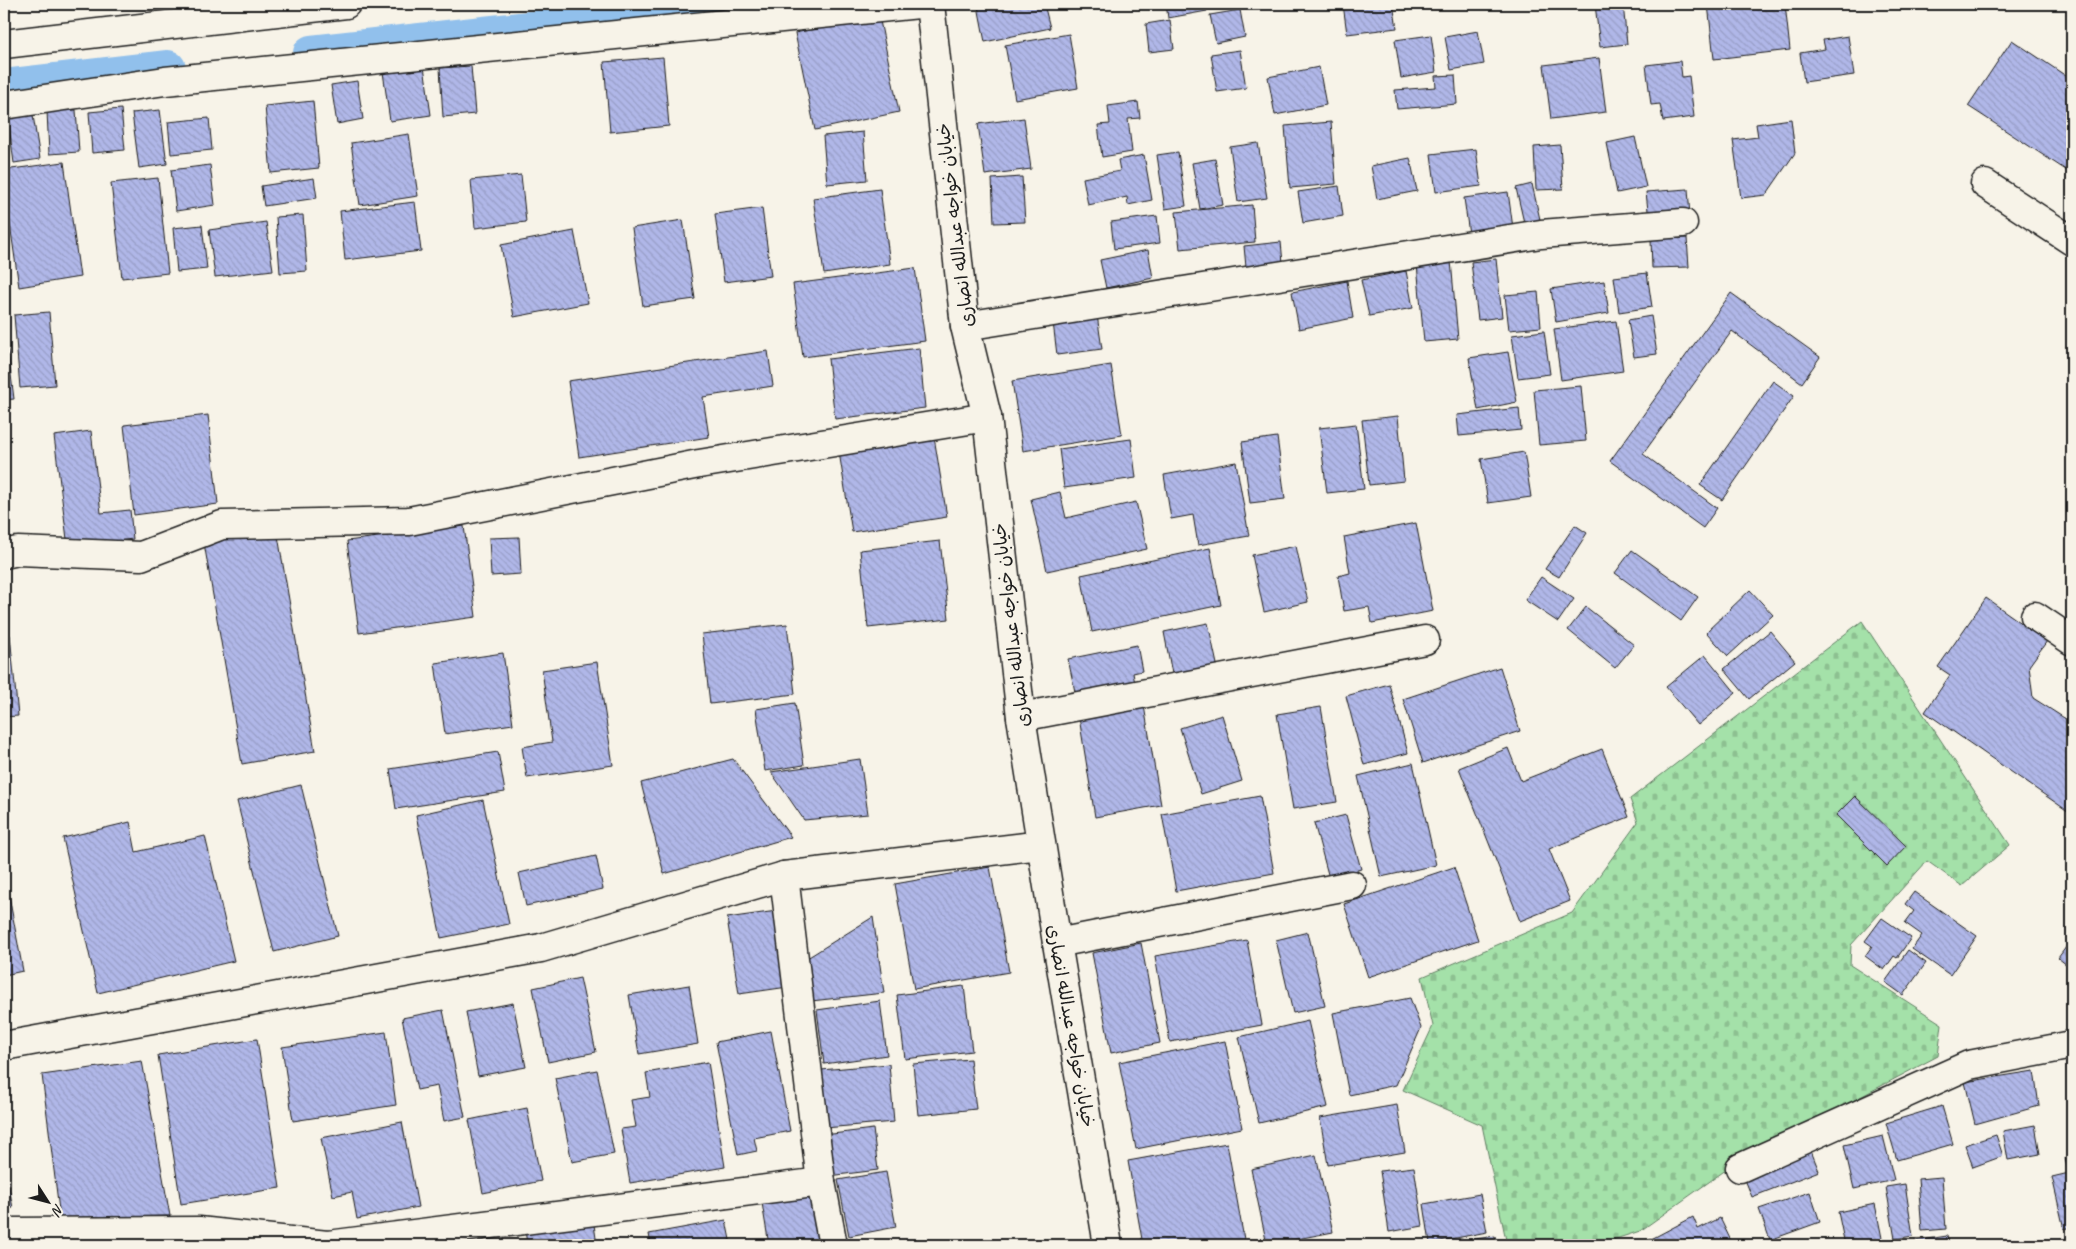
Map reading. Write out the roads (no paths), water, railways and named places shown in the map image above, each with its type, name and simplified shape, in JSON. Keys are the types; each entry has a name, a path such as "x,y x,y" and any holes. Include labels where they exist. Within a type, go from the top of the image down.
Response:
{"street":[{"path":"4,44 254,9 346,4"},
{"path":"4,105 165,81 919,4"},
{"name":"خیابان خواجه عبدالله انصاری","path":"930,4 965,326 987,417 1022,717 1057,944 1108,1245"},
{"path":"1985,184 2072,241"},
{"path":"965,326 1541,234 1683,223"},
{"path":"4,554 18,551 141,556 222,524 409,521 699,464 987,417"},
{"path":"2035,616 2072,641"},
{"path":"1022,717 1425,640"},
{"path":"4,1046 541,948 784,876 1041,845"},
{"path":"784,876 821,1182 834,1245"},
{"path":"1057,944 1352,885"},
{"path":"1740,1168 1969,1065 2072,1045"},
{"path":"4,1232 199,1231 327,1245 821,1182"}],"waterway":[{"path":"311,53 754,4"},
{"path":"4,87 168,68"}]}
